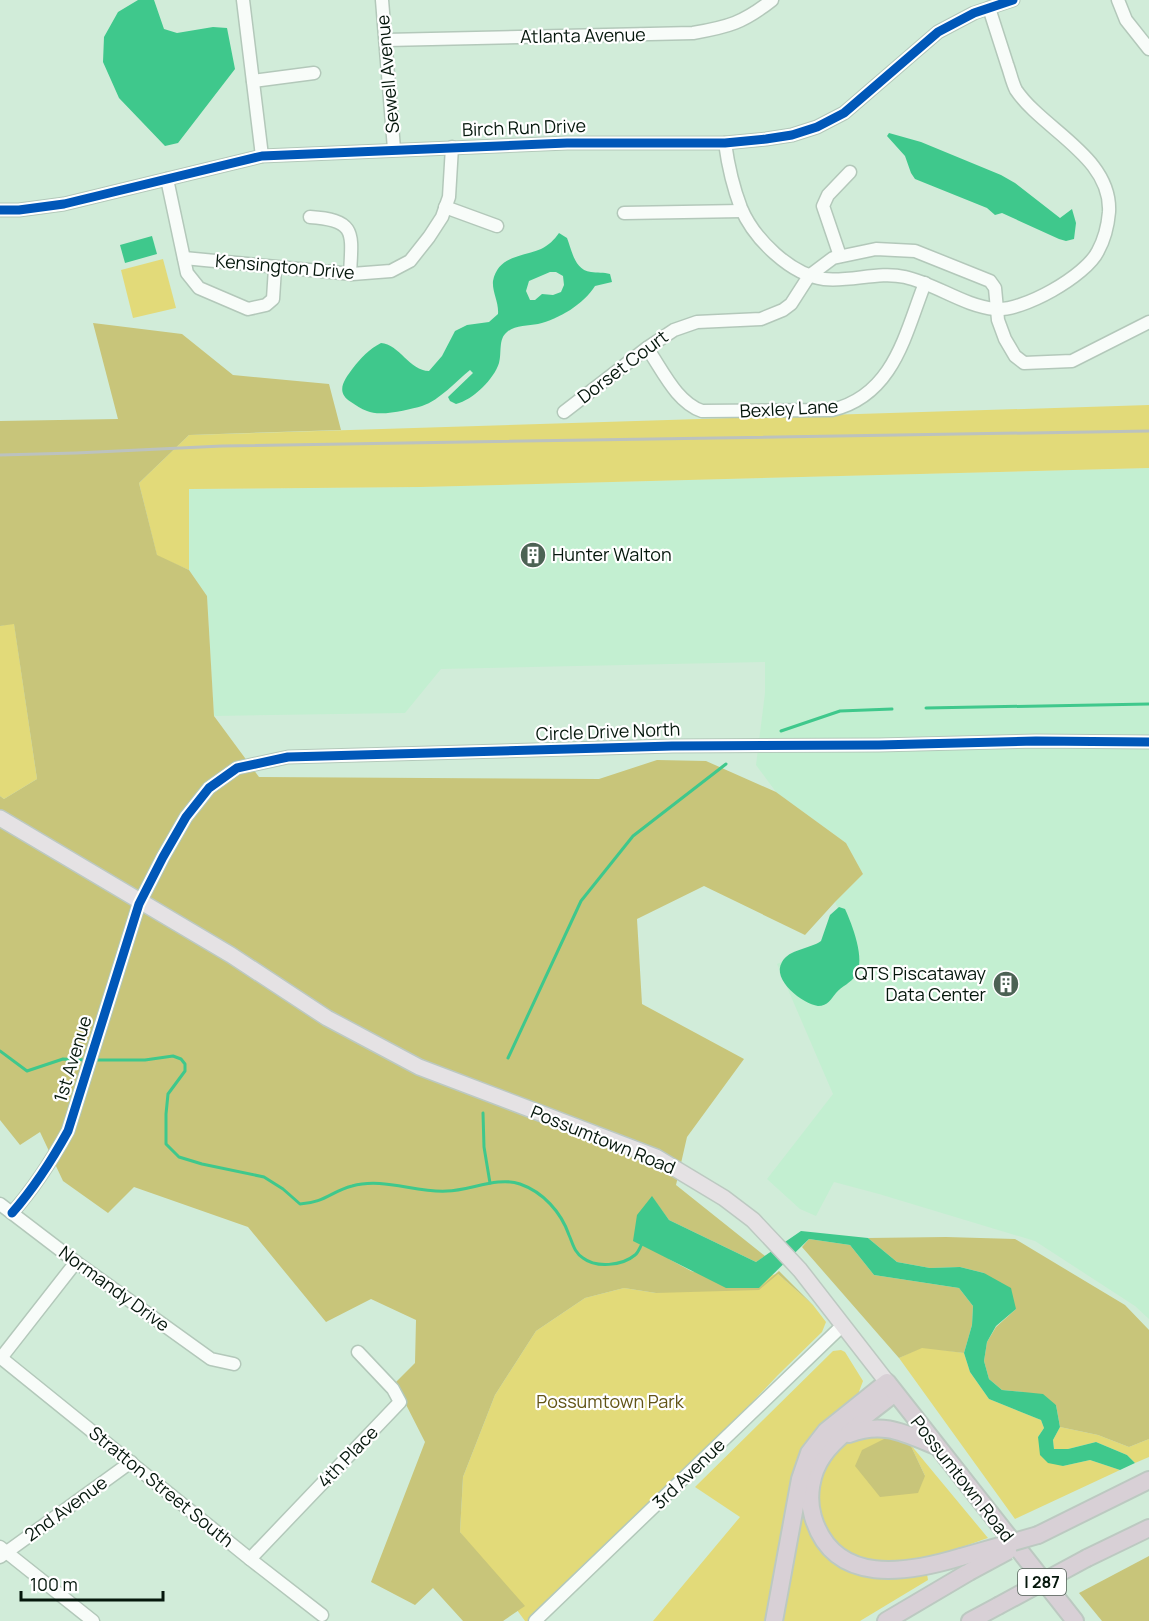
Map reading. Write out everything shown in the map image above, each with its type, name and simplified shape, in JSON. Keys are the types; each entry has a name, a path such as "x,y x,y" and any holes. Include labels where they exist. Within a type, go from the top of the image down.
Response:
{"highway":[{"path":"891,1388 823,1455 811,1487 812,1512 817,1527 825,1543 835,1552 853,1563 880,1570 913,1570 965,1565"},
{"path":"774,1621 800,1479 809,1453 826,1431 891,1388"},
{"name":"Possumtown Road","path":"891,1388 1075,1621"},
{"path":"842,1436 879,1427 901,1431 936,1446"},
{"path":"886,1621 965,1565 1038,1535 1149,1480"},
{"name":"I 287","path":"970,1621 1087,1558 1149,1528"}],"main road":[{"name":"Possumtown Road","path":"0,818 231,955 327,1018 419,1067 656,1157 724,1198 753,1220 800,1270 891,1388"}],"street":[{"path":"243,0 262,156"},
{"name":"Sewell Avenue","path":"382,0 394,149"},
{"name":"Atlanta Avenue","path":"386,40 693,33 725,28 751,17 772,0"},
{"name":"Birch Run Drive","path":"0,210 64,204 262,156 567,143 724,142 766,140 792,135 817,127 844,113 938,32 974,13 1013,0"},
{"path":"1118,0 1126,20 1149,49"},
{"path":"724,142 742,211 776,255 809,276 826,280 904,276 977,305 998,310 1022,304 1045,294 1070,281 1098,253 1109,212 1107,193 1100,174 1085,156 1026,104 1014,86 989,8"},
{"path":"253,81 314,73"},
{"name":"Kensington Drive","path":"184,258 350,274 391,271 410,261 442,217 448,197 452,147"},
{"path":"840,256 824,206 828,195 850,172"},
{"path":"167,179 187,273 200,288 248,309 266,305 273,299 275,268"},
{"path":"445,207 497,226"},
{"path":"624,213 742,211"},
{"path":"310,217 332,219 345,225 350,231 352,241 350,274"},
{"path":"809,276 833,258 840,256 876,249 915,250 990,281 995,288 1001,329 1015,356 1024,363 1072,361 1149,322"},
{"name":"Dorset Court","path":"564,412 647,348 684,325 697,322 761,319 773,315 791,304 809,276"},
{"name":"Bexley Lane","path":"647,348 683,400 691,407 702,411 839,408 870,391 888,373 925,283"},
{"name":"Circle Drive North","path":"141,901 186,817 209,788 237,768 288,757 672,746 879,745 1036,741 1149,742"},
{"name":"1st Avenue","path":"12,1213 26,1198 54,1157 68,1131 141,901"},
{"name":"Normandy Drive","path":"0,1204 211,1359 234,1364"},
{"path":"0,1357 76,1262"},
{"name":"3rd Avenue","path":"535,1621 843,1325"},
{"name":"4th Place","path":"250,1559 400,1402 393,1389 358,1352"},
{"name":"Stratton Street South","path":"0,1357 322,1615"},
{"name":"2nd Avenue","path":"2,1552 131,1462"},
{"path":"2,1552 93,1621"}],"shaded area":[{"path":"138,0 154,0 164,29 177,33 213,27 227,28 235,69 178,143 165,146 119,98 103,62 104,37 118,12"},
{"path":"889,133 921,142 1001,175 1060,218 1072,209 1076,223 1074,239 1066,241 1059,239 1002,213 995,215 987,208 915,179 905,156 887,136"},
{"path":"559,233 567,238 574,259 581,268 591,272 610,274 612,282 595,286 578,305 554,318 507,332 502,338 500,359 496,369 488,382 476,393 456,404 448,397 473,373 470,370 429,403 409,409 373,413 346,398 342,390 347,377 366,354 381,343 393,348 416,367 429,371 442,356 455,331 467,325 489,322 498,314 493,281 500,266 512,258 541,249","holes":["550,272 563,276 564,285 561,292 553,295 542,294 535,300 530,300 526,291 529,281"]},
{"path":"152,236 157,254 125,263 120,245"},
{"path":"93,323 182,334 233,375 329,384 341,430 189,435 139,483 157,555 189,570 207,596 214,716 259,777 599,779 657,760 706,761 776,792 846,843 863,874 805,935 704,886 637,919 642,1004 744,1059 687,1137 676,1185 765,1256 756,1262 669,1220 652,1197 669,1259 691,1271 759,1288 779,1271 813,1305 778,1274 759,1290 656,1293 624,1288 585,1298 536,1331 495,1395 463,1477 460,1532 525,1606 503,1621 463,1621 433,1588 415,1605 371,1582 425,1442 395,1383 415,1363 416,1320 371,1299 326,1322 248,1227 134,1187 108,1213 63,1181 40,1132 20,1145 0,1120 0,796 4,799 37,779 14,624 0,626 0,421 118,419"},
{"path":"1149,468 1149,1319 1135,1306 1035,1241 834,1182 816,1216 800,1209 767,1179 833,1094 777,964 848,932 835,902 863,874 846,843 776,792 756,765 765,693 765,662 441,669 405,713 214,716 207,596 189,570 189,489 421,487"},
{"path":"839,907 845,909 854,933 859,951 859,968 854,978 829,1002 818,1006 804,1001 790,990 781,976 780,969 782,962 790,954 821,941 830,915"},
{"path":"652,1196 669,1220 756,1262 801,1231 868,1238 897,1262 930,1268 960,1267 984,1273 1011,1288 1016,1309 996,1326 987,1342 984,1361 989,1379 1002,1390 1043,1394 1056,1405 1060,1427 1053,1440 1054,1449 1068,1449 1096,1442 1127,1455 1135,1463 1120,1470 1090,1460 1063,1466 1048,1463 1040,1455 1038,1437 1044,1428 1041,1420 989,1399 970,1372 964,1353 972,1325 973,1306 959,1288 874,1275 850,1245 809,1239 759,1288 726,1288 633,1241 637,1215"},
{"path":"868,1238 1015,1239 1125,1305 1149,1330 1149,1439 1129,1447 1098,1435 1060,1427 1056,1405 1023,1392 1002,1390 989,1379 984,1361 987,1342 996,1327 1016,1309 984,1273 960,1267 930,1268 897,1262"},
{"path":"809,1239 850,1245 874,1275 959,1288 973,1306 972,1325 964,1353 922,1348 899,1358 802,1247"},
{"path":"888,1437 910,1444 925,1476 918,1493 880,1497 855,1466 862,1450"},
{"path":"1149,1556 1149,1621 1102,1621 1079,1593"}],"green space":[{"path":"163,259 176,308 133,318 121,270"},
{"path":"1149,405 1149,468 421,487 189,489 189,570 157,556 139,483 189,435"},
{"path":"14,623 37,779 4,799 0,796 0,626"},
{"name":"Possumtown Park","path":"778,1274 813,1305 826,1322 822,1332 727,1429 529,1621 525,1621 460,1532 463,1477 495,1395 536,1331 585,1298 624,1288 656,1293"},
{"path":"922,1347 964,1353 970,1372 989,1399 1041,1420 1044,1428 1038,1437 1063,1466 1090,1460 1120,1470 1015,1519 899,1358"},
{"path":"833,1351 845,1352 863,1381 857,1397 810,1440 766,1621 653,1621 740,1517 695,1487"},
{"path":"1060,1427 1098,1435 1129,1447 1149,1439 1149,1457 1135,1463 1127,1455 1096,1442 1068,1449 1054,1449 1053,1440"},
{"path":"864,1435 888,1437 925,1476 910,1444 988,1538 930,1558 895,1566 859,1557 839,1546 822,1523 817,1495 820,1481 833,1455 843,1445"},
{"path":"801,1506 834,1558 927,1574 928,1580 860,1621 779,1621"}],"waterway":[{"path":"926,708 1149,704"},
{"path":"781,731 840,711 892,709"},
{"path":"508,1058 581,901 633,836 726,764"},
{"path":"0,1051 27,1071 63,1059 86,1060"},
{"path":"95,1060 145,1060 173,1056 181,1059 185,1064 185,1071 168,1094 166,1144 179,1157 264,1177 283,1189 300,1204 322,1199 345,1188 364,1184 388,1184 423,1190 447,1191 511,1182 536,1192 550,1204 561,1218 576,1250 588,1261 602,1264 623,1262 636,1254 642,1244"},
{"path":"483,1113 484,1147 490,1183"}],"railway":[{"path":"0,455 222,446 1149,431"}],"cycle path":[{"path":"0,210 64,204 262,156 567,143 725,143 792,135 817,127 844,113 938,32 974,13 1013,0"},
{"path":"12,1213 42,1174 68,1131 139,904 186,817 209,788 237,768 288,757 672,746 879,745 1036,741 1149,742"}],"place":[{"name":"Hunter Walton","path":"533,555"},
{"name":"QTS Piscataway Data Center","path":"1006,984"}]}
